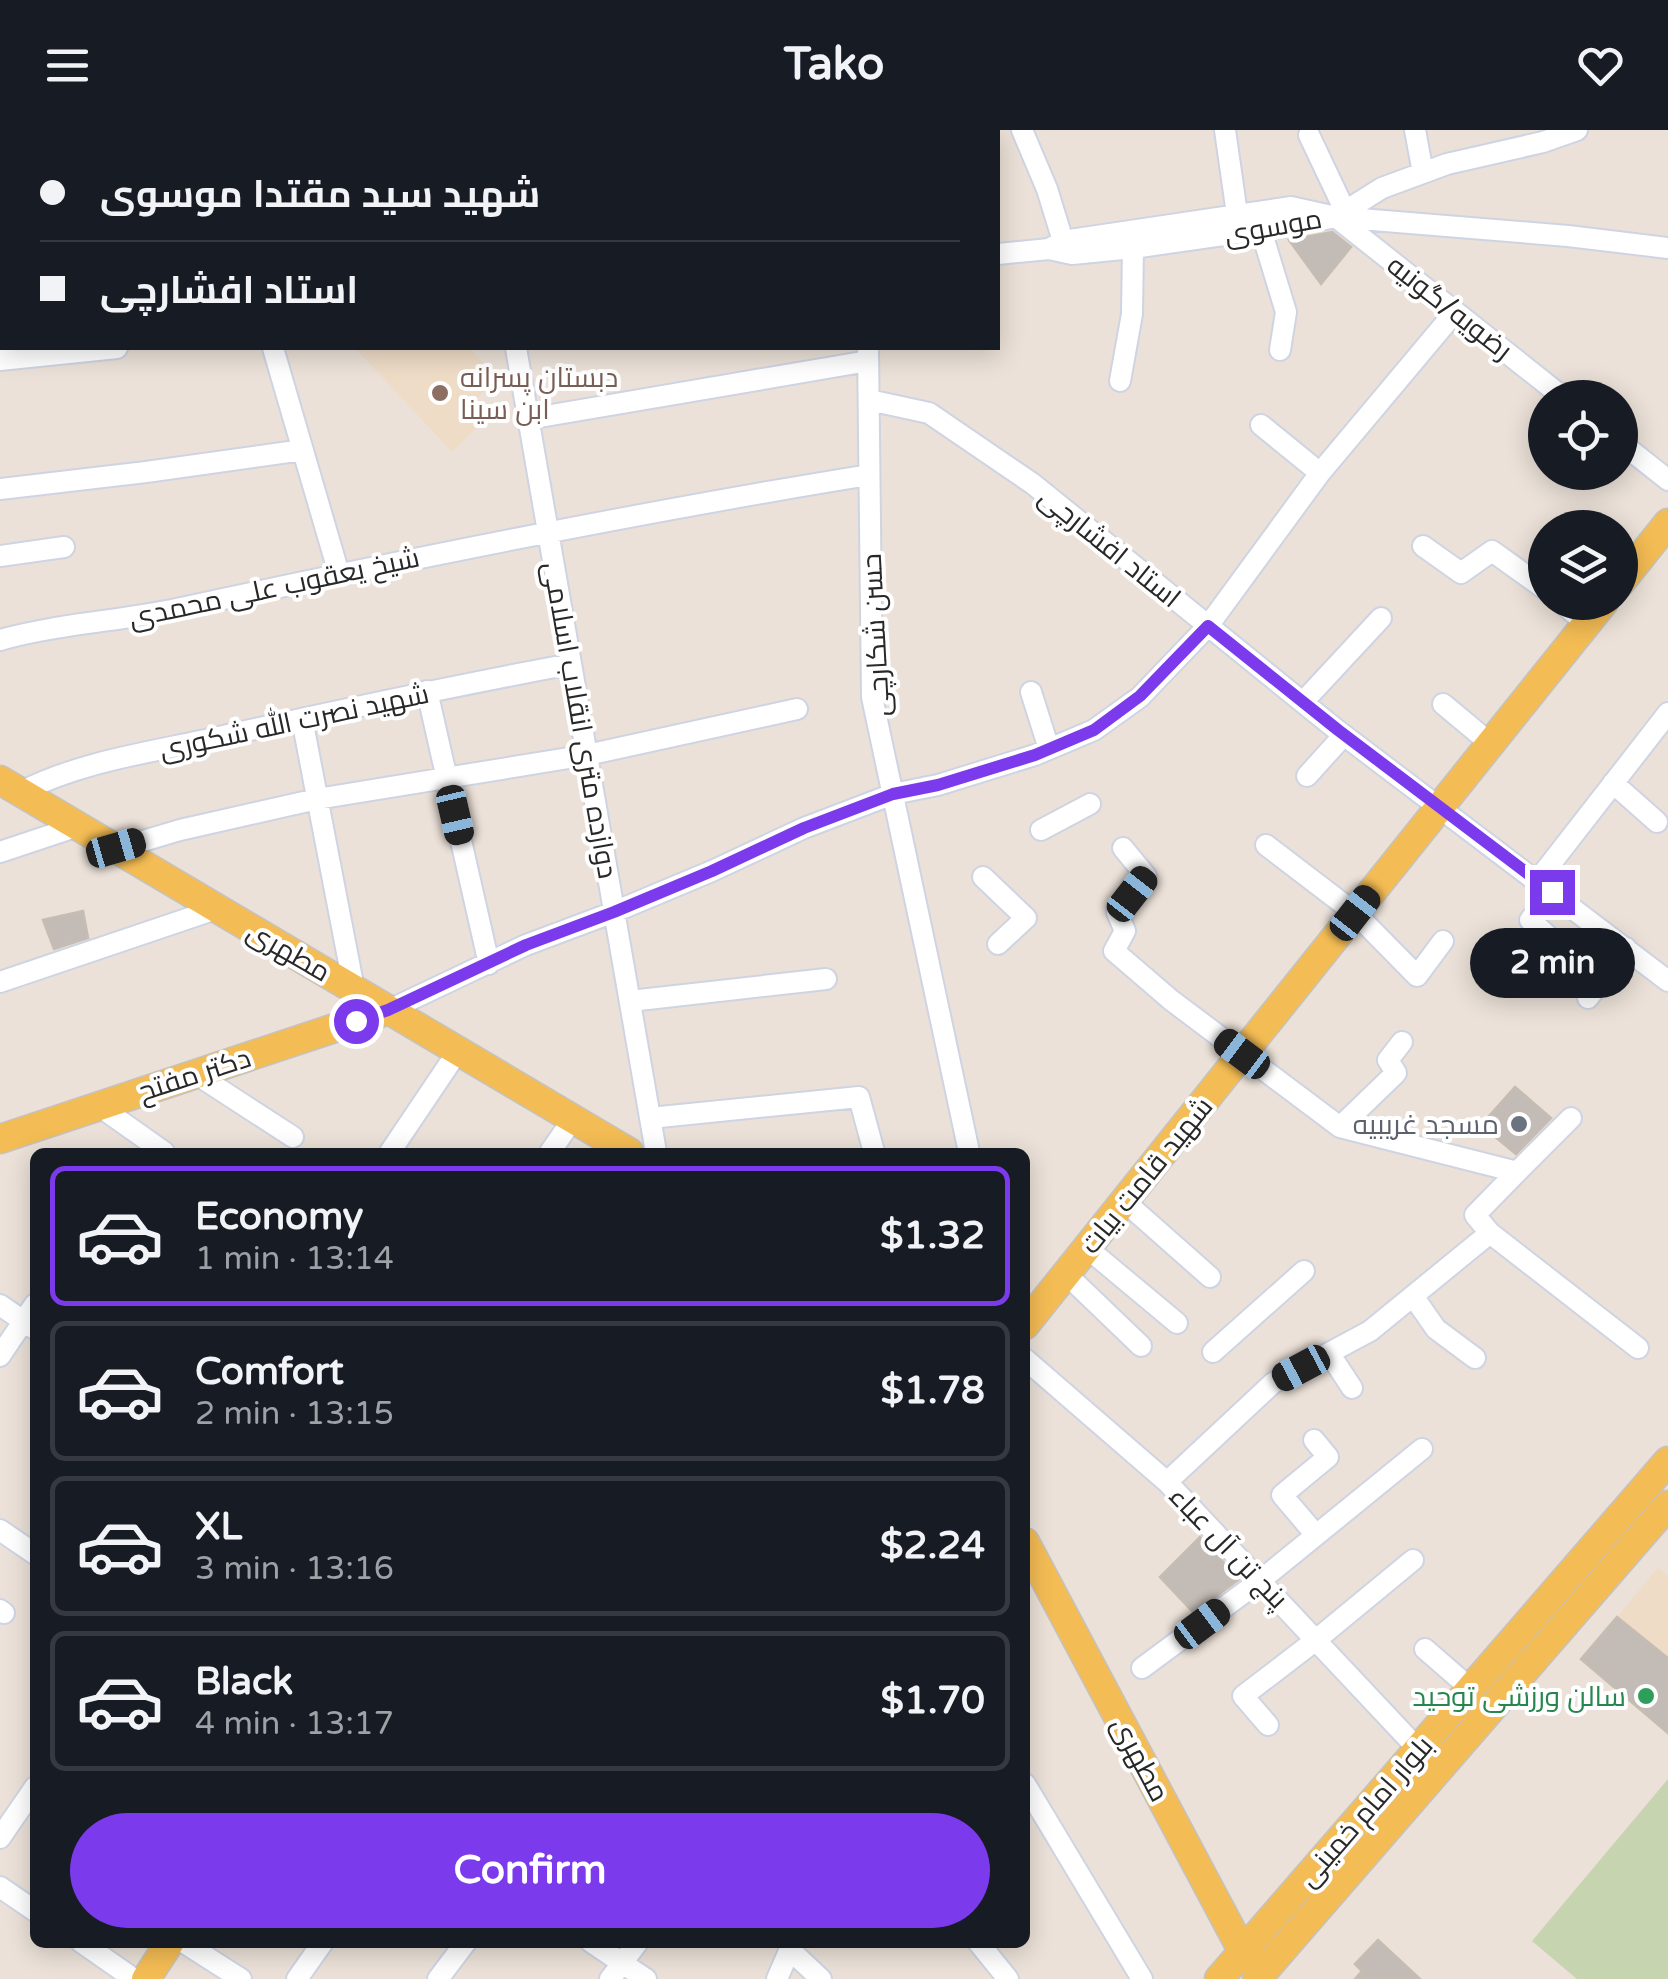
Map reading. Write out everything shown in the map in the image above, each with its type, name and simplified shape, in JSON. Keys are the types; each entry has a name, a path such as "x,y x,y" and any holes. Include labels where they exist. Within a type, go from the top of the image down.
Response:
{"main road":[{"path":"1638,560 1668,523"},
{"name":"شهید قامت بیات","path":"1030,1319 1589,620"},
{"name":"مطهری","path":"10,786 622,1148"},
{"name":"دکتر مفتح","path":"0,1139 388,1010"},
{"name":"بلوار امام خمینی","path":"1220,1979 1668,1461"},
{"name":"بلوار امام خمینی","path":"1261,1975 1668,1504"},
{"name":"مطهری","path":"1030,1551 1243,1952 1261,1975"},
{"path":"146,1979 166,1948"}],"street":[{"path":"1022,130 1047,189 1056,245"},
{"path":"1226,130 1236,214"},
{"path":"1415,130 1423,173"},
{"path":"1341,214 1382,188 1448,164 1542,136 1577,130"},
{"path":"1309,135 1341,214"},
{"name":"موسوی","path":"1000,254 1291,207 1341,214"},
{"path":"1341,214 1668,248"},
{"name":"موسوی","path":"1056,245 1072,254 1133,248 1341,214"},
{"name":"رضویه/گونیه","path":"1341,214 1541,380"},
{"path":"1261,230 1286,312 1280,350"},
{"path":"1120,380 1132,314 1133,248"},
{"path":"388,1010 526,945 712,871 804,828 893,794 938,785 1094,730 1140,696 1208,626 1320,473 1455,312"},
{"path":"0,360 26,352 72,350"},
{"path":"274,350 339,574"},
{"name":"دوازده متری انقلاب اسلامی","path":"516,350 655,1148"},
{"path":"528,420 868,354"},
{"name":"حسن شکارچی","path":"868,354 872,697 968,1148"},
{"name":"استاد افشارچی","path":"868,400 929,413 1033,484 1344,735 1668,981"},
{"path":"1260,425 1320,473"},
{"path":"0,488 303,450"},
{"path":"1638,456 1668,480"},
{"name":"شیخ یعقوب علی محمدی","path":"0,640 27,632 152,614 548,532 870,475"},
{"path":"1423,546 1461,573 1492,551 1528,577"},
{"path":"0,556 64,547"},
{"path":"1302,702 1381,618"},
{"name":"شهید نصرت الله شکوری","path":"10,786 428,691 571,664"},
{"path":"428,691 489,964"},
{"path":"1031,692 1049,749"},
{"path":"1443,704 1491,744"},
{"path":"116,848 317,799 587,755 797,709"},
{"path":"1544,964 1558,945 1530,920 1545,886 1613,783 1668,713"},
{"path":"302,719 354,990"},
{"path":"1307,776 1344,735"},
{"path":"1651,735 1668,750"},
{"path":"1613,783 1657,822"},
{"path":"1041,830 1090,804"},
{"path":"0,852 78,826"},
{"path":"1266,845 1355,913 1417,976 1443,941"},
{"path":"1123,848 1146,876 1117,912 1124,932 1114,951 1170,1000 1340,1127 1518,1172"},
{"path":"984,878 1026,918 998,944"},
{"path":"0,982 216,909"},
{"path":"1588,998 1626,948"},
{"path":"630,1001 826,979"},
{"path":"1340,1127 1396,1072 1388,1060 1402,1042"},
{"path":"393,1148 458,1052"},
{"path":"196,1074 292,1137"},
{"path":"650,1118 859,1097 873,1148"},
{"path":"99,1106 142,1146"},
{"path":"1570,1118 1475,1215 1490,1233 1638,1348"},
{"path":"553,1148 573,1119"},
{"path":"1124,1202 1210,1277"},
{"path":"1167,1482 1273,1383 1370,1331 1490,1233"},
{"path":"1087,1248 1177,1323"},
{"path":"1213,1352 1304,1270"},
{"path":"1066,1274 1142,1346"},
{"path":"1412,1296 1436,1329 1475,1358"},
{"path":"0,1305 30,1318"},
{"path":"0,1356 30,1319"},
{"path":"1329,1352 1352,1388"},
{"name":"پنج تن آل عباء","path":"1030,1363 1167,1482 1418,1750"},
{"path":"1314,1440 1328,1457 1282,1495 1316,1535"},
{"path":"1142,1668 1261,1580 1422,1450"},
{"path":"0,1530 30,1549"},
{"path":"1268,1725 1244,1696 1413,1560"},
{"path":"1425,1649 1471,1689"},
{"path":"1030,1792 1142,1979"},
{"path":"0,1838 30,1794"},
{"path":"0,1887 30,1908"},
{"path":"90,1948 134,1979"},
{"path":"193,1948 242,1979"},
{"path":"297,1979 319,1948"},
{"path":"438,1979 461,1948"},
{"path":"596,1948 616,1971 646,1979"},
{"path":"616,1971 633,1948"},
{"path":"778,1979 790,1948"},
{"path":"793,1948 821,1979"},
{"path":"983,1948 1008,1979"}],"shaded area":[{"name":"دبستان پسرانه ابن سینا","path":"357,350 472,350 496,377 469,409 482,422 452,452"},
{"path":"1658,1567 1668,1576 1668,1658 1617,1617"}],"green space":[{"path":"1668,1779 1668,1979 1577,1979 1532,1941"}],"building":[{"path":"1332,232 1351,247 1321,284 1289,240"},
{"path":"83,911 88,938 54,949 43,920"},
{"name":"مسجد غریبیه","path":"1515,1087 1551,1118 1516,1154 1481,1125"},
{"path":"1200,1537 1239,1579 1194,1613 1160,1577"},
{"name":"سالن ورزشی توحید","path":"1617,1617 1668,1658 1668,1733 1581,1659"},
{"path":"1378,1940 1420,1979 1355,1979 1362,1971 1355,1964"}],"place":[{"name":"دبستان پسرانه ابن سینا","path":"440,393"},
{"name":"مسجد غریبیه","path":"1519,1124"},
{"name":"سالن ورزشی توحید","path":"1646,1696"}],"route":[{"path":"356,1021 388,1010 526,945 712,871 804,828 893,794 938,785 1035,755 1094,730 1140,696 1208,626 1552,892"}]}
